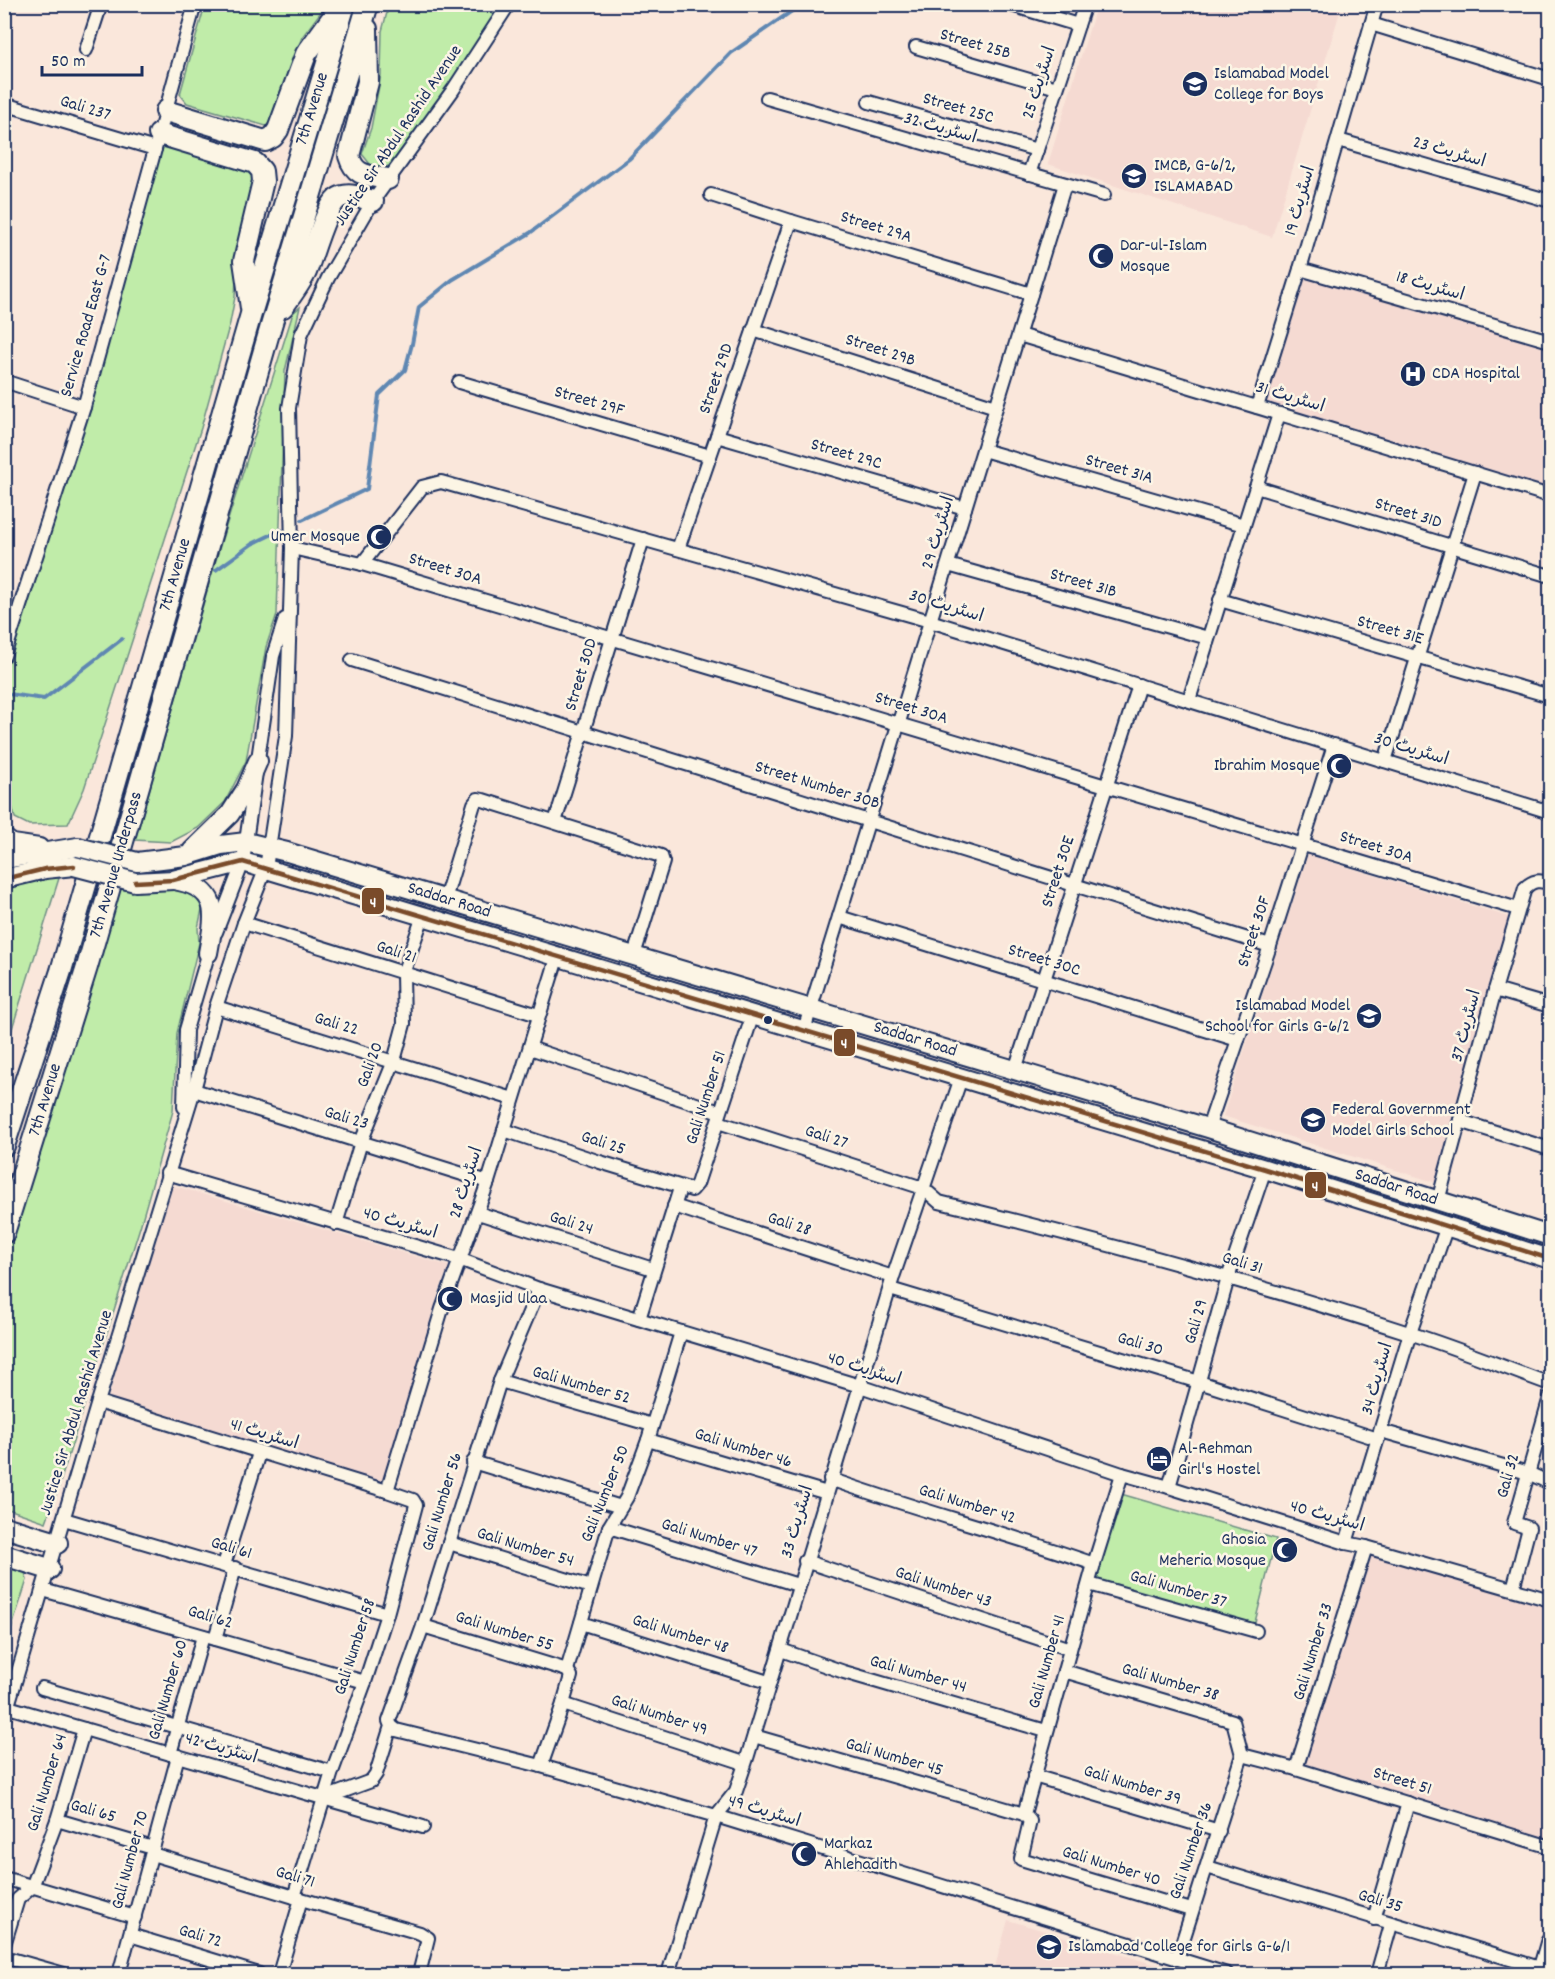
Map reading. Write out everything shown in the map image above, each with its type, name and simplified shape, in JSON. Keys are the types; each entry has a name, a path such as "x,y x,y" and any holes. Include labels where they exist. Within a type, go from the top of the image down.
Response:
{"main road":[{"path":"166,111 265,141 273,137 278,130 306,54 343,4"},
{"name":"7th Avenue","path":"4,1146 61,971 343,4"},
{"path":"368,6 368,82 349,156 352,167 360,174 388,179"},
{"name":"7th Avenue","path":"146,764 271,326 368,6"},
{"path":"157,141 255,163 262,171 263,181 244,261 251,314"},
{"path":"271,326 305,274 336,199 344,195 352,195 373,201"},
{"name":"7th Avenue Underpass","path":"87,967 146,764"},
{"name":"7th Avenue","path":"4,1233 87,967"},
{"path":"4,1527 57,1543"},
{"path":"4,1555 49,1569"}],"street":[{"path":"86,50 101,4"},
{"name":"Service Road East G-7","path":"5,656 84,407 195,4"},
{"name":"Justice Sir Abdul Rashid Avenue","path":"6,1713 167,1173 194,1090 216,1007 244,923 266,868 286,736 292,548 289,408 301,335 328,278 373,201 453,90 509,4"},
{"path":"701,4 714,4"},
{"path":"1008,4 1078,25"},
{"name":"اسٹریٹ 25","path":"1029,174 1085,4"},
{"name":"اسٹریٹ 19","path":"1257,407 1300,269 1377,4"},
{"path":"1371,24 1551,79"},
{"name":"Street 25B","path":"916,47 1058,88"},
{"name":"اسٹریٹ 32","path":"767,98 1104,195"},
{"name":"Street 25C","path":"869,102 1037,150"},
{"name":"Gali 237","path":"4,104 157,141"},
{"name":"اسٹریٹ 23","path":"1338,140 1551,201"},
{"name":"اسٹریٹ 29","path":"804,1030 1065,184"},
{"name":"Street 29A","path":"711,195 1031,294"},
{"name":"Street 29D","path":"678,549 791,221"},
{"name":"اسٹریٹ 18","path":"1300,269 1551,341"},
{"name":"Street 29B","path":"753,330 996,407"},
{"name":"اسٹریٹ 31","path":"1019,335 1551,496"},
{"path":"4,381 84,407"},
{"name":"Street 29F","path":"459,382 710,456"},
{"path":"1189,700 1279,414"},
{"name":"Street 29C","path":"717,436 965,508"},
{"name":"Street 31A","path":"983,450 1244,525"},
{"path":"1385,761 1475,473"},
{"name":"اسٹریٹ 30","path":"362,564 422,487 441,482 930,621 1551,812"},
{"name":"Street 31D","path":"1256,487 1551,576"},
{"name":"Street 30D","path":"555,822 643,539"},
{"name":"Street 30A","path":"292,548 362,564 1518,909"},
{"name":"Street 31B","path":"948,565 1208,638"},
{"name":"Street 31E","path":"1220,600 1551,696"},
{"name":"Justice Sir Abdul Rashid Avenue","path":"184,1118 186,1030 208,953 243,862 273,656 290,607"},
{"name":"Street Number 30B","path":"352,660 1270,946"},
{"name":"Street 30E","path":"1015,1070 1139,685"},
{"name":"Street 30F","path":"1208,1128 1270,946 1334,745"},
{"path":"186,856 230,814 246,789 258,761"},
{"path":"445,899 474,804 478,799 662,856 664,859 634,955"},
{"path":"4,838 12,844 28,847 70,848"},
{"name":"Saddar Road","path":"70,848 136,862 186,856 221,845 246,842 269,848 1208,1128 1551,1236"},
{"path":"4,859 70,848"},
{"name":"Saddar Road","path":"45,869 74,867 135,882 173,880 243,862 1264,1169 1551,1259"},
{"path":"4,879 45,869"},
{"path":"4,884 45,869"},
{"path":"173,880 197,886 208,898 214,918 208,953"},
{"name":"اسٹریٹ 37","path":"1438,1202 1525,888 1531,882 1540,881 1551,884"},
{"name":"Gali 20","path":"336,1224 361,1142 394,1061 404,1024 403,974 423,916"},
{"name":"Street 30C","path":"839,917 1238,1040"},
{"name":"Gali 21","path":"244,923 538,1016"},
{"name":"اسٹریٹ 28","path":"387,1491 442,1310 459,1259 478,1213 558,955"},
{"path":"1495,990 1551,1006"},
{"name":"Gali 22","path":"216,1007 513,1099"},
{"name":"Gali Number 51","path":"639,1319 674,1206 686,1189 698,1184 753,1014"},
{"name":"Gali 27","path":"530,1048 923,1188"},
{"name":"اسٹریٹ 33","path":"668,1974 716,1816 736,1791 754,1736 768,1682 781,1650 830,1479 960,1078"},
{"name":"Gali 23","path":"194,1090 488,1182"},
{"path":"1460,1121 1551,1149"},
{"name":"Gali 25","path":"504,1130 686,1189"},
{"name":"Gali 29","path":"1169,1487 1228,1278 1264,1169"},
{"name":"اسٹریٹ 40","path":"167,1173 459,1259 539,1290 860,1386 1122,1474 1346,1543 1366,1546 1551,1600"},
{"name":"Gali 31","path":"923,1188 939,1202 1081,1236 1228,1278 1410,1333 1551,1384"},
{"name":"Gali 28","path":"674,1206 892,1283"},
{"name":"Gali 24","path":"478,1213 653,1269"},
{"name":"اسٹریٹ 34","path":"1346,1543 1410,1333 1447,1226"},
{"name":"Gali 30","path":"892,1283 1199,1382 1379,1435 1528,1473 1551,1483"},
{"name":"Gali Number 56","path":"325,1798 371,1781 376,1774 391,1726 388,1721 423,1626 500,1381 539,1290"},
{"name":"Gali Number 50","path":"541,1766 563,1704 581,1623 609,1527 627,1497 648,1440 681,1332"},
{"name":"Gali Number 52","path":"500,1381 652,1425"},
{"name":"Gali 32","path":"1513,1589 1530,1528 1514,1523 1551,1397"},
{"name":"اسٹریٹ 41","path":"98,1402 387,1491 413,1500 416,1505"},
{"name":"Gali Number 46","path":"648,1440 827,1493"},
{"name":"Gali Number 60","path":"174,1755 177,1727 209,1637 260,1453"},
{"path":"473,1462 621,1507"},
{"name":"Gali Number 41","path":"1021,1859 1030,1821 1024,1814 1094,1564 1122,1474"},
{"name":"Gali Number 42","path":"830,1479 898,1503 1094,1564"},
{"path":"1201,1511 1204,1498"},
{"name":"Gali Number 58","path":"279,1974 297,1898 332,1772 387,1614 416,1505"},
{"name":"Gali 61","path":"64,1519 387,1614"},
{"name":"Gali Number 47","path":"609,1527 798,1585"},
{"name":"Gali Number 54","path":"449,1543 591,1587"},
{"name":"Gali Number 33","path":"1296,1769 1366,1546"},
{"name":"Gali Number 43","path":"805,1561 1070,1649"},
{"name":"Gali Number 37","path":"1089,1584 1256,1631"},
{"name":"Gali 62","path":"43,1590 365,1682"},
{"name":"Gali Number 48","path":"581,1623 768,1682"},
{"name":"Gali Number 55","path":"423,1626 569,1673"},
{"name":"Gali Number 44","path":"781,1650 843,1672 1046,1731"},
{"name":"Gali Number 38","path":"1064,1671 1233,1721 1242,1755"},
{"path":"42,1688 332,1772"},
{"name":"Gali Number 49","path":"563,1704 744,1763"},
{"name":"اسٹریٹ 42","path":"6,1713 84,1728 423,1827"},
{"name":"اسٹریٹ 49","path":"391,1726 396,1730 541,1766 716,1816 1227,1974"},
{"name":"Gali Number 64","path":"4,1945 18,1899 33,1887 57,1820 84,1728"},
{"name":"Gali Number 45","path":"754,1736 1024,1814"},
{"name":"Gali Number 70","path":"119,1974 152,1851 174,1755"},
{"name":"Street 51","path":"1242,1755 1296,1769 1551,1847"},
{"name":"Gali Number 36","path":"1177,1959 1242,1755"},
{"name":"Gali Number 39","path":"1034,1776 1219,1831"},
{"path":"1374,1919 1408,1803"},
{"name":"Gali 65","path":"57,1820 152,1851"},
{"name":"Gali 71","path":"152,1851 297,1898 420,1933 428,1938 419,1974"},
{"name":"Gali Number 40","path":"1021,1859 1191,1910"},
{"name":"Gali 35","path":"1207,1868 1542,1972"},
{"path":"4,1878 135,1917"},
{"path":"1377,1974 1391,1925"},
{"name":"Gali 72","path":"130,1935 259,1974"},
{"path":"1542,1972 1551,1943"},
{"path":"4,1957 64,1974"}],"shaded area":[{"name":"Islamabad Model College for Boys","path":"1097,4 1342,5 1272,237 1048,164"},
{"name":"CDA Hospital","path":"1304,275 1550,345 1550,491 1266,403"},
{"name":"Islamabad Model School for Girls G-6/2","path":"1308,855 1509,917 1437,1183 1223,1116"},
{"path":"171,1185 449,1266 438,1294 384,1482 108,1399"},
{"path":"1369,1552 1550,1605 1550,1841 1301,1767"},
{"name":"Islamabad College for Girls G-6/1","path":"1008,1920 1186,1974 993,1974"}],"green space":[{"path":"205,5 326,5 302,37 272,120 266,126 187,103 180,94"},
{"path":"389,5 504,5 470,63 389,166 374,169 362,154 371,128 381,75 382,31"},
{"path":"163,141 247,168 257,179 250,193 238,243 235,297 230,323 201,428 84,789 68,824 29,825 15,818 5,778 8,656"},
{"path":"300,307 285,371 277,614 266,647 246,761 225,802 198,828 171,842 135,840 222,539 293,313"},
{"path":"60,875 5,1051 5,890 12,885"},
{"path":"115,888 191,889 204,900 198,928 199,943 177,1033 173,1111 140,1227 46,1522 5,1508 4,1255"},
{"path":"1121,1494 1276,1539 1254,1626 1092,1580"},
{"path":"5,1559 23,1565 27,1580 5,1649"}],"waterway":[{"path":"302,520 367,489 379,395 405,370 419,307 452,280 530,233 629,159 731,53 802,4"},
{"path":"216,570 252,544 281,530"},
{"path":"9,694 44,699 122,639"}],"transit line":[{"name":"4","path":"135,882 173,880 243,862 1265,1169 1550,1259"},
{"name":"4","path":"4,879 45,869 74,866"}],"place":[{"name":"Islamabad Model College for Boys","path":"1195,84"},
{"name":"IMCB, G-6/2, ISLAMABAD","path":"1134,176"},
{"name":"Dar-ul-Islam Mosque","path":"1101,256"},
{"name":"CDA Hospital","path":"1413,374"},
{"name":"Umer Mosque","path":"379,537"},
{"name":"Ibrahim Mosque","path":"1339,766"},
{"name":"Islamabad Model School for Girls G-6/2","path":"1369,1016"},
{"name":"Federal Government Model Girls School","path":"1313,1120"},
{"name":"Masjid Ulaa","path":"450,1299"},
{"name":"Al-Rehman Girl's Hostel","path":"1159,1459"},
{"name":"Ghosia Meheria Mosque","path":"1285,1550"},
{"name":"Markaz Ahlehadith","path":"804,1854"},
{"name":"Islamabad College for Girls G-6/1","path":"1049,1947"}]}
